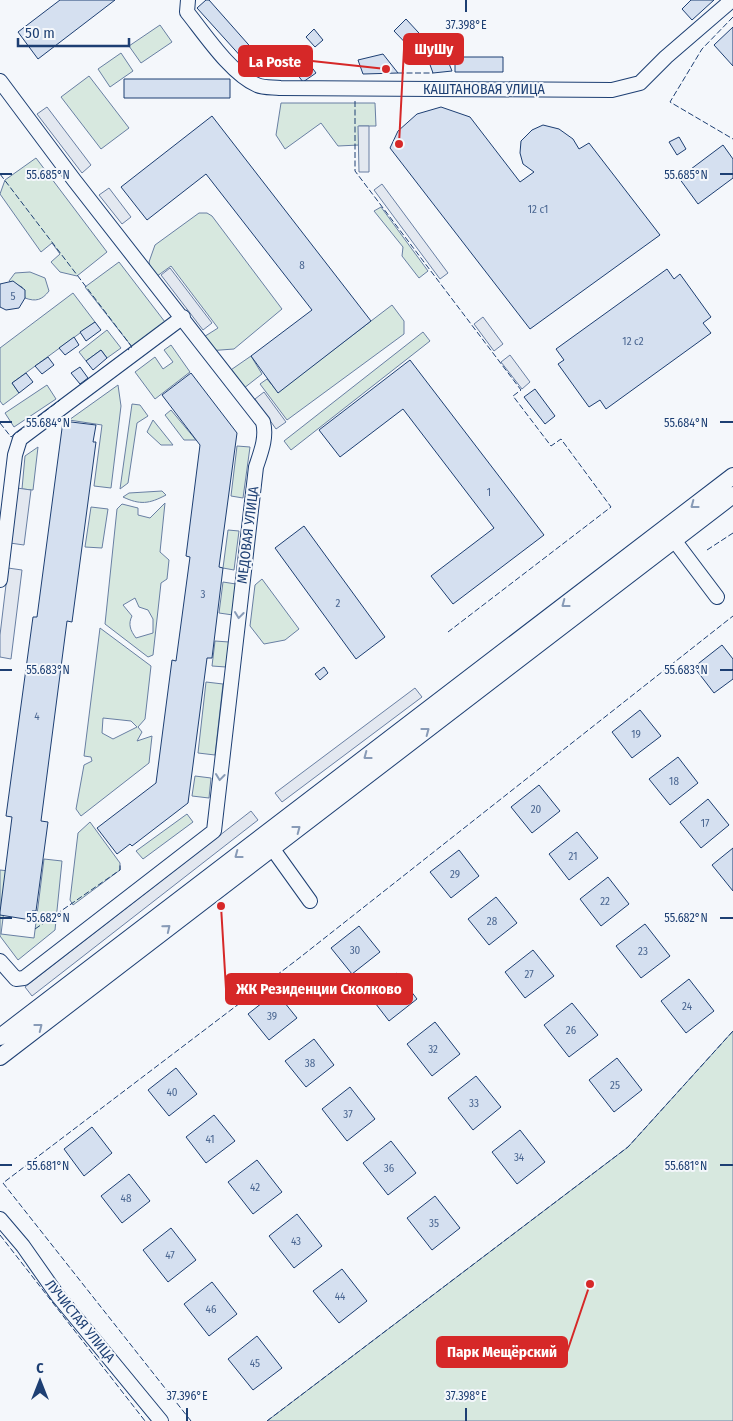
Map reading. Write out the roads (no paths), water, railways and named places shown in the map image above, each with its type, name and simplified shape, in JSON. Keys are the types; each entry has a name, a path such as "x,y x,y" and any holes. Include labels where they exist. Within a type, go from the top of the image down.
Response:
{"street":[{"name":"КАШТАНОВАЯ УЛИЦА","path":"188,0 187,12 236,70 257,85 280,88 603,90 640,84 666,57 732,0"},
{"name":"МЕДОВАЯ УЛИЦА","path":"0,81 74,180 183,317 263,422 265,429 256,467 214,831 24,978 16,979 0,961"},
{"path":"0,580 15,455 20,440 183,317"},
{"path":"0,1037 733,476"},
{"path":"0,1057 733,495"},
{"path":"674,540 717,596"},
{"path":"272,848 310,901"},
{"name":"ЛУЧИСТАЯ УЛИЦА","path":"0,1219 23,1246 58,1296 161,1421"}],"place":[{"name":"La Poste","path":"386,69"},
{"name":"ШуШу","path":"399,144"},
{"name":"ЖК Резиденции Сколково","path":"221,906"},
{"name":"Парк Мещёрский","path":"590,1284"}]}
